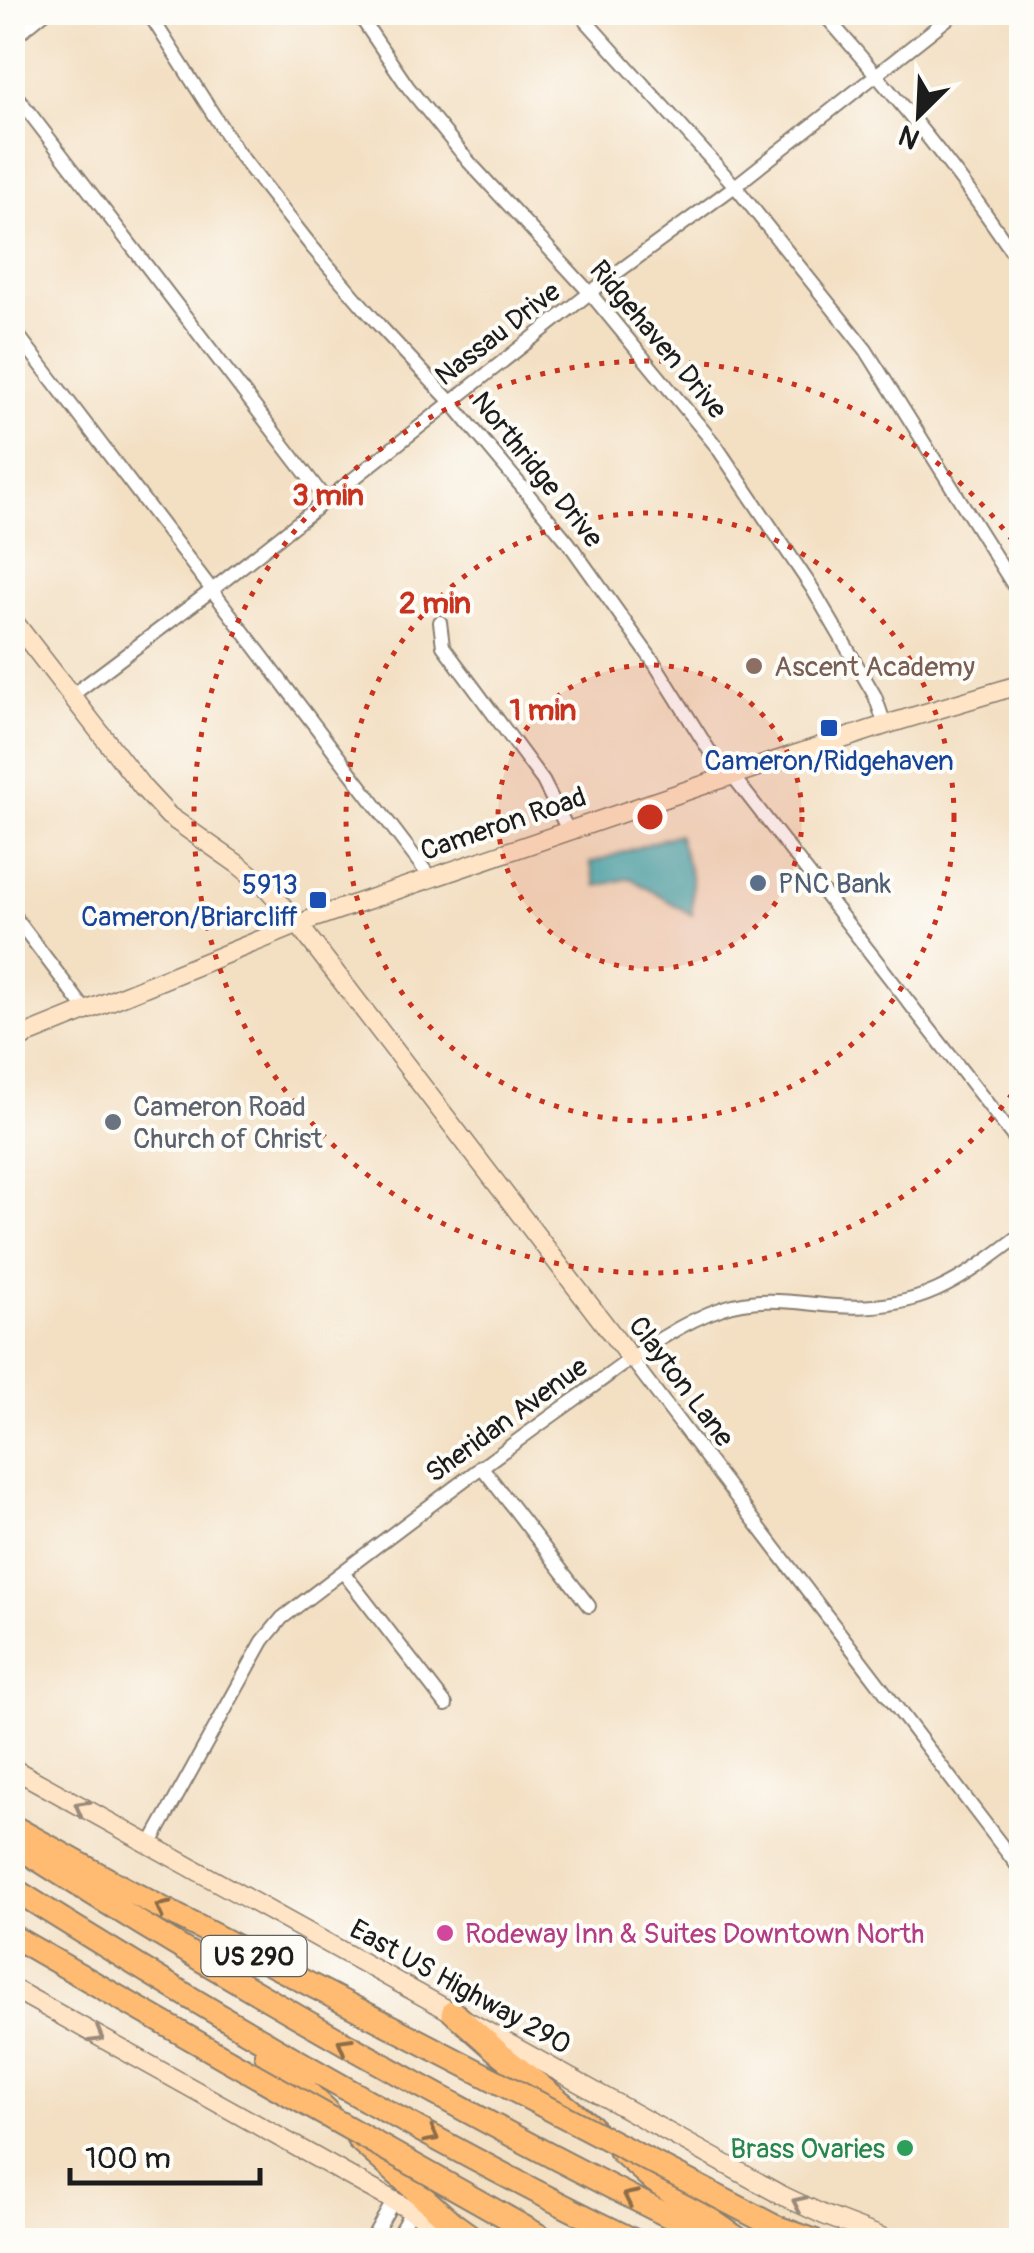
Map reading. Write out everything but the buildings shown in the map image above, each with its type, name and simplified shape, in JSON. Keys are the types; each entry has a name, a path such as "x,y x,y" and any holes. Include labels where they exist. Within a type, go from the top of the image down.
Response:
{"highway":[{"name":"US 290","path":"12,1826 131,1892 774,2226 813,2240"},
{"path":"12,1843 198,1959 426,2091 605,2186 718,2240"},
{"path":"12,1888 226,2019 408,2123 633,2240"},
{"path":"12,1936 547,2240"},
{"path":"453,2012 654,2181 740,2240"},
{"path":"226,2019 450,2222 476,2240"},
{"path":"774,2226 798,2240"}],"main road":[{"name":"Clayton Lane","path":"12,619 169,816 267,888 298,924 632,1359"},
{"name":"Cameron Road","path":"12,1041 298,924 430,877 885,725 1022,684"},
{"name":"East US Highway 290","path":"12,1768 781,2194 889,2240"},
{"path":"12,1988 466,2240"}],"street":[{"path":"12,39 46,12"},
{"name":"Northridge Drive","path":"148,12 247,164 334,273 450,401 568,542 656,664 712,755 732,775 1022,1148"},
{"name":"Ridgehaven Drive","path":"356,12 408,86 470,162 590,293 717,447 812,588 875,696 885,725"},
{"path":"578,12 735,186 866,350 1017,591 1022,605"},
{"path":"822,12 990,218 1022,266"},
{"name":"Nassau Drive","path":"71,696 956,12"},
{"path":"12,90 326,500"},
{"path":"12,327 430,877"},
{"path":"440,622 443,646 543,781 568,830"},
{"path":"12,913 87,1012"},
{"name":"Sheridan Avenue","path":"150,1845 270,1632 282,1618 482,1466 632,1359 682,1327 724,1308 762,1300 866,1307 921,1298 975,1270 1022,1234"},
{"name":"Clayton Lane","path":"632,1359 1022,1872"},
{"path":"482,1466 589,1606"},
{"path":"343,1572 446,1705"},
{"path":"371,2240 394,2200"},
{"path":"396,2240 412,2210"}],"water":[{"path":"678,834 692,879 692,915 630,878 597,886 590,863"}],"place":[{"name":"Ascent Academy","path":"754,666"},
{"name":"Cameron/Ridgehaven","path":"829,728"},
{"name":"PNC Bank","path":"758,883"},
{"name":"5913 Cameron/Briarcliff","path":"318,900"},
{"name":"Cameron Road Church of Christ","path":"113,1122"},
{"name":"Rodeway Inn & Suites Downtown North","path":"445,1933"},
{"name":"Brass Ovaries","path":"905,2148"}]}
